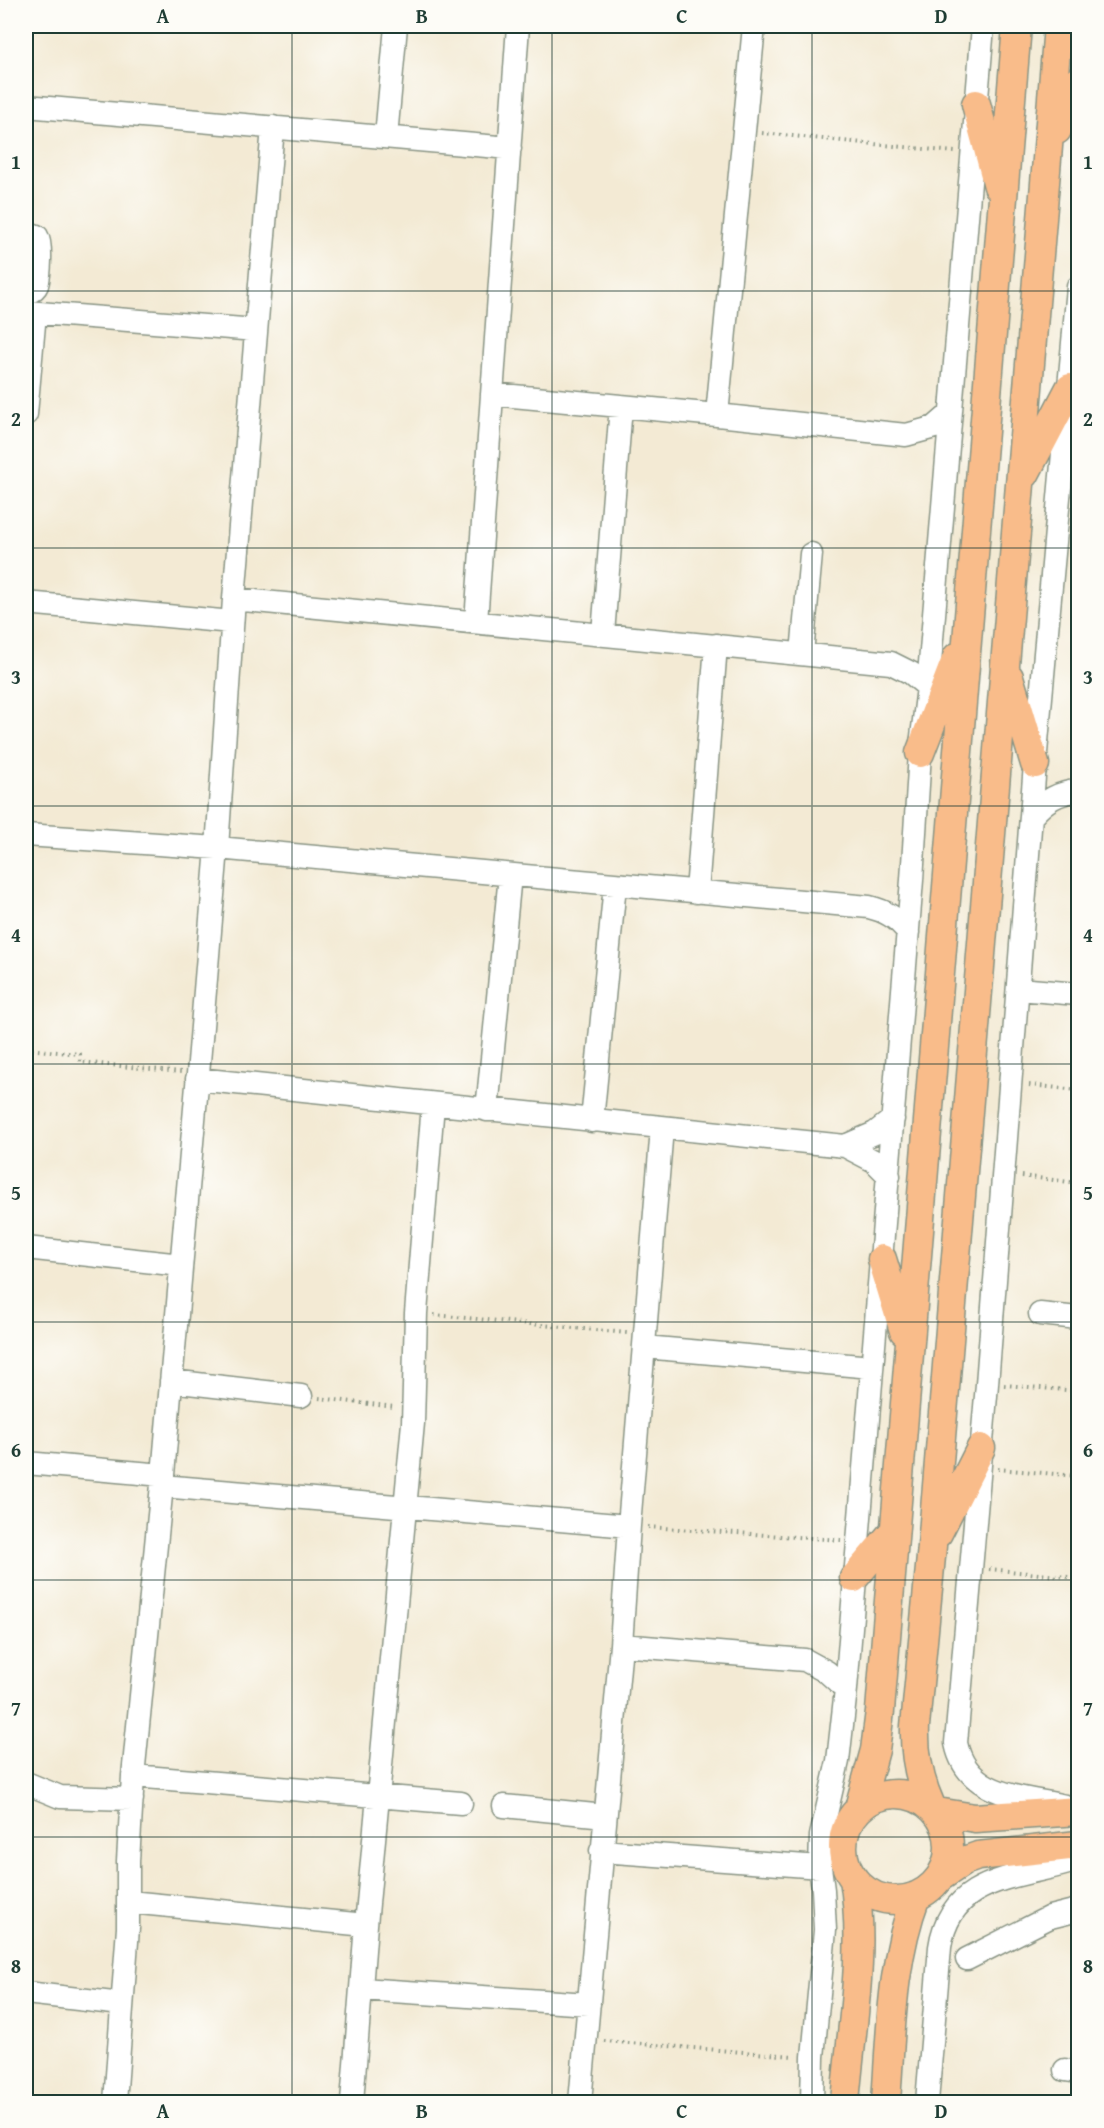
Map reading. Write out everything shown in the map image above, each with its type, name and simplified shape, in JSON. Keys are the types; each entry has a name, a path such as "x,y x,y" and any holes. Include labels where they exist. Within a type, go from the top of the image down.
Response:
{"main road":[{"path":"860,1808 878,1731 1017,26"},
{"path":"940,1877 947,1864 950,1851 949,1837 918,1775 915,1743 1058,26"},
{"path":"1048,151 1078,81"},
{"path":"976,104 1004,207"},
{"path":"1019,483 1074,388"},
{"path":"920,753 969,627"},
{"path":"1004,662 1035,764"},
{"path":"882,1259 909,1345"},
{"path":"932,1546 980,1457"},
{"path":"854,1578 893,1532"},
{"path":"1078,1810 975,1818 934,1809 918,1798 903,1794 887,1794 872,1799 850,1820 844,1834 843,1850 846,1865 854,1879 870,1892 889,1899 903,1899 916,1896 930,1888 952,1868 978,1856 1078,1845"},
{"path":"845,2103 859,1947 854,1879"},
{"path":"886,2103 898,1959 908,1916 916,1896"},
{"path":"825,2103 850,2045"}],"street":[{"path":"386,137 396,26"},
{"path":"476,622 519,26"},
{"path":"717,415 754,26"},
{"path":"812,2103 813,2057 825,1930 820,1867 821,1836 838,1761 846,1689 856,1541 882,1259 908,932 920,753 928,687 983,26"},
{"path":"26,105 510,148"},
{"path":"115,2103 129,1902 128,1861 133,1776 162,1481 217,848 232,622 273,127"},
{"path":"26,232 37,236 40,246 37,285 31,292 29,306 26,414"},
{"path":"1078,287 1074,388 1035,764 987,1384 956,1730 958,1756 973,1778 995,1791 1078,1810"},
{"path":"29,306 256,330"},
{"path":"492,394 906,435 935,427 950,414"},
{"path":"603,634 621,406"},
{"path":"906,435 928,447 946,465"},
{"path":"802,654 812,554"},
{"path":"234,599 891,663 912,658 931,649"},
{"path":"26,603 232,622"},
{"path":"697,892 716,645"},
{"path":"891,663 911,673 928,687"},
{"path":"1035,764 1051,778 1078,790"},
{"path":"1032,816 1053,797 1078,790"},
{"path":"26,835 217,848 868,907 878,909 895,918 908,932"},
{"path":"487,1110 510,875"},
{"path":"868,907 888,899 912,880"},
{"path":"591,1121 615,885"},
{"path":"1018,989 1078,994"},
{"path":"197,1076 487,1110 845,1146 874,1161 888,1176"},
{"path":"351,2103 414,1409 416,1313 433,1104"},
{"path":"845,1146 876,1133 893,1119"},
{"path":"580,2103 621,1645 662,1128"},
{"path":"26,1248 181,1264"},
{"path":"1040,1314 1078,1318"},
{"path":"645,1341 872,1366"},
{"path":"171,1381 300,1396"},
{"path":"26,1462 162,1481 405,1507 629,1526"},
{"path":"805,1660 824,1652 849,1636"},
{"path":"621,1645 805,1660 827,1672 846,1689"},
{"path":"133,1776 461,1803"},
{"path":"26,1783 60,1797 132,1799"},
{"path":"504,1806 604,1816"},
{"path":"602,1851 820,1867"},
{"path":"927,2103 940,1947 942,1935 952,1912 969,1894 991,1882 1078,1860"},
{"path":"129,1902 366,1925"},
{"path":"968,1959 1050,1917 1078,1910"},
{"path":"361,1989 588,2004"},
{"path":"26,1993 122,2004"}],"path":[{"path":"744,131 973,154"},
{"path":"26,1049 80,1054 80,1062 197,1076"},
{"path":"1011,1083 1078,1090"},
{"path":"1003,1174 1078,1183"},
{"path":"416,1313 645,1341"},
{"path":"987,1384 1078,1391"},
{"path":"300,1396 414,1409"},
{"path":"980,1457 1078,1476"},
{"path":"629,1526 856,1541"},
{"path":"970,1568 1078,1578"},
{"path":"585,2039 813,2057"}]}
